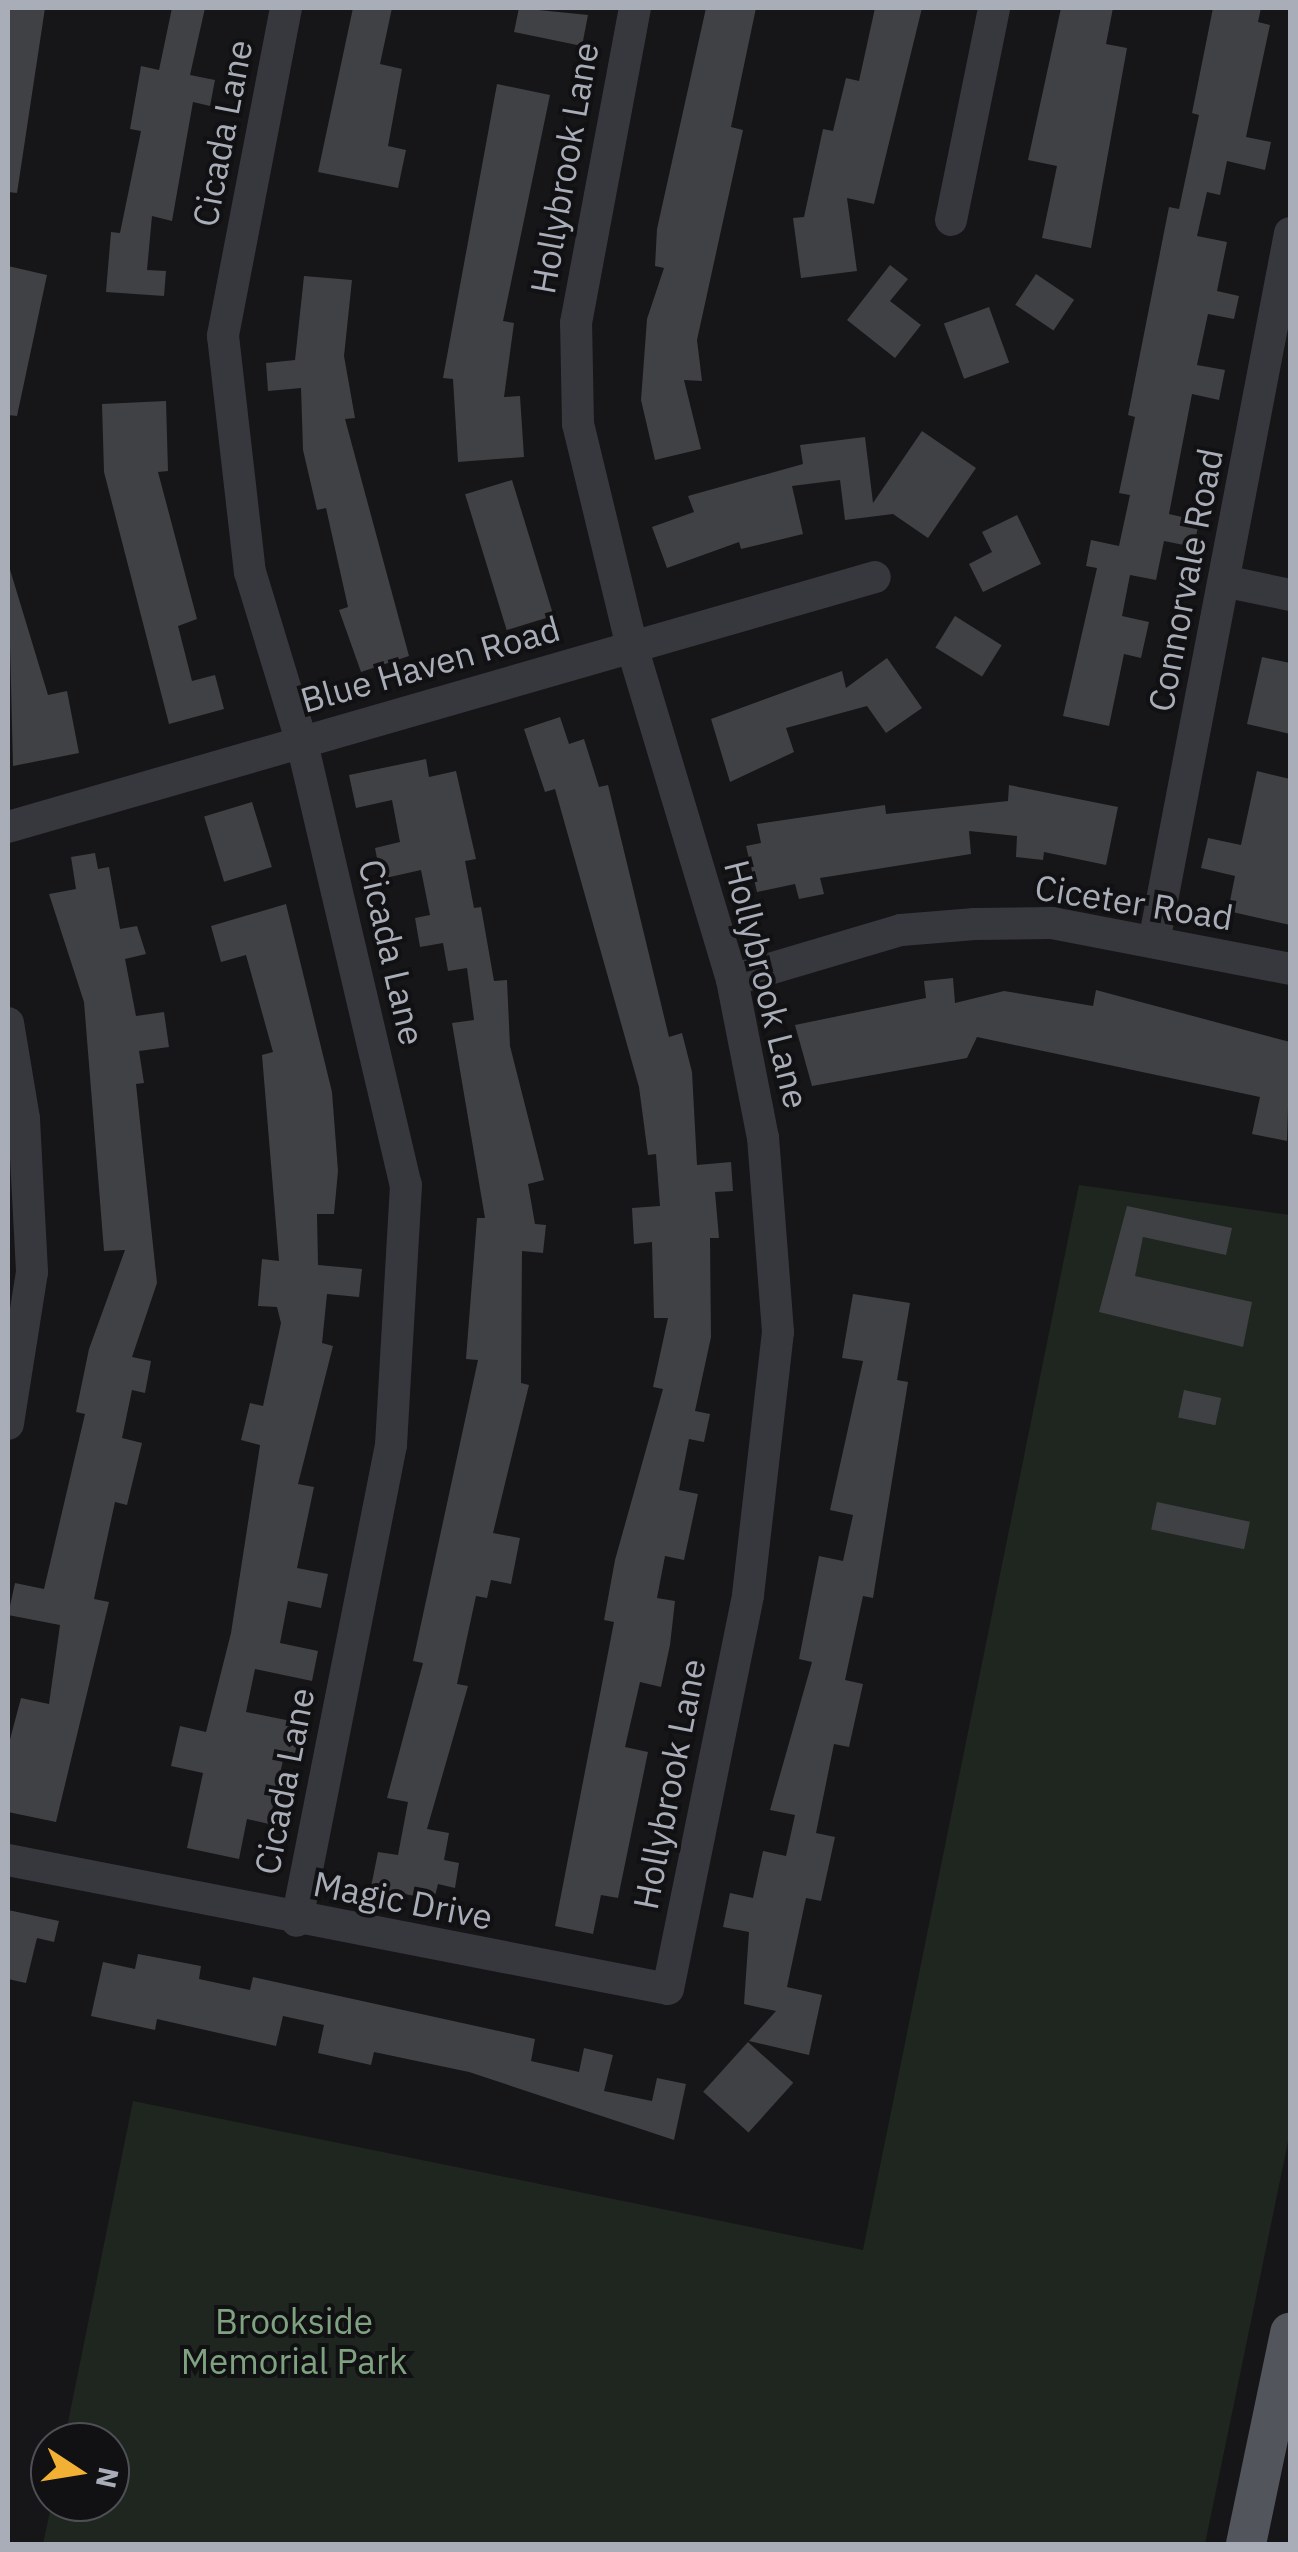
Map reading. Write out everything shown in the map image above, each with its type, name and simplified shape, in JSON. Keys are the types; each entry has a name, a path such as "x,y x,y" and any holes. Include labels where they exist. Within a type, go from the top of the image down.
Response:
{"main road":[{"path":"1246,2544 1290,2333"}],"street":[{"name":"Cicada Lane","path":"286,8 224,336 250,572 302,742 406,1185 390,1445 297,1921"},
{"name":"Hollybrook Lane","path":"634,8 576,323 578,424 632,647 732,980 763,1138 774,1400 748,1595 668,1989"},
{"path":"951,220 994,8"},
{"name":"Connorvale Road","path":"1154,942 1228,582 1290,236"},
{"name":"Blue Haven Road","path":"8,827 875,577"},
{"path":"1228,582 1290,595"},
{"name":"Ciceter Road","path":"732,980 901,930 1052,924 1290,969"},
{"path":"8,1023 32,1272 8,1424"},
{"name":"Magic Drive","path":"8,1860 297,1921 668,1989"}],"green space":[{"name":"Brookside Memorial Park","path":"1079,1185 1290,1215 1290,2132 1205,2544 43,2544 48,2522 130,2522 130,2422 68,2422 133,2101 863,2250"}],"building":[{"path":"8,8 45,8 17,193 8,192"},
{"path":"172,8 205,8 190,75 215,80 210,106 193,102 172,221 152,216 147,270 166,271 164,296 106,292 111,232 120,233 141,131 130,129 141,66 159,70"},
{"path":"353,8 392,8 380,64 402,69 388,146 406,150 398,188 318,172"},
{"path":"519,8 588,15 582,46 514,32"},
{"path":"706,8 756,8 731,127 743,130 697,340 702,381 684,380 701,449 655,460 641,400 647,319 664,268 655,266 657,229"},
{"path":"875,8 922,8 874,204 847,198 857,271 801,278 793,218 804,217 823,129 833,131 846,78 859,81"},
{"path":"1061,8 1113,8 1106,44 1127,48 1091,248 1042,238 1057,166 1028,160"},
{"path":"1213,8 1261,8 1258,22 1270,25 1246,137 1271,142 1265,170 1227,161 1220,195 1207,192 1197,236 1227,242 1217,291 1239,296 1234,319 1208,314 1197,365 1225,370 1219,400 1192,394 1169,514 1199,521 1194,547 1164,541 1156,580 1130,575 1122,616 1149,622 1141,658 1124,654 1109,726 1063,716 1097,568 1086,566 1091,540 1119,546 1130,495 1119,493 1135,417 1128,415 1169,207 1179,209 1199,115 1192,113"},
{"path":"497,84 550,95 503,321 514,323 504,397 520,396 524,457 458,462 453,379 443,378"},
{"path":"890,265 908,279 890,301 921,325 895,358 847,320"},
{"path":"8,266 47,275 17,416 8,415"},
{"path":"1036,274 1074,300 1053,330 1015,305"},
{"path":"304,276 352,280 344,356 355,418 345,419 409,656 361,672 339,610 348,607 326,508 317,510 303,450 301,388 268,391 266,363 295,360"},
{"path":"989,307 1009,362 964,379 944,323"},
{"path":"166,401 168,471 158,472 197,619 178,626 192,681 215,675 224,709 169,724 104,472 102,404"},
{"path":"922,431 976,468 928,538 893,514 845,520 840,480 792,486 803,534 741,549 739,542 667,568 652,527 694,512 688,496 803,464 800,445 865,437 873,503"},
{"path":"512,480 554,616 507,630 465,494"},
{"path":"1017,515 1041,564 983,592 969,564 992,552 982,532"},
{"path":"8,563 48,695 67,691 79,753 13,766"},
{"path":"955,616 1002,645 982,677 935,647"},
{"path":"1262,657 1290,663 1290,734 1247,724"},
{"path":"887,658 922,708 886,733 867,706 786,728 794,752 730,782 711,719 842,671 846,688"},
{"path":"560,717 569,744 584,739 599,787 608,785 669,1037 682,1033 692,1072 697,1165 731,1162 733,1191 715,1192 719,1238 710,1238 711,1337 695,1411 710,1414 704,1442 689,1439 679,1490 698,1494 684,1560 665,1556 657,1598 675,1601 670,1645 661,1687 640,1682 625,1747 648,1752 618,1898 601,1895 593,1934 555,1926 614,1622 604,1620 615,1560 663,1389 653,1387 668,1318 654,1318 652,1242 634,1244 632,1208 660,1206 656,1154 648,1155 639,1087 555,789 545,792 524,729"},
{"path":"426,759 429,777 456,771 476,859 465,861 474,908 481,907 494,981 507,980 510,1046 544,1180 528,1184 535,1224 546,1225 543,1253 522,1251 521,1383 529,1385 493,1533 520,1538 511,1584 491,1580 487,1598 476,1596 457,1684 468,1686 427,1829 449,1833 444,1860 459,1863 455,1888 438,1884 434,1900 371,1887 378,1852 398,1855 408,1802 387,1798 423,1663 413,1661 478,1360 466,1359 477,1218 485,1218 452,1023 474,1020 467,968 448,971 443,943 420,947 415,918 430,915 421,870 381,879 375,848 400,842 392,800 356,808 349,775"},
{"path":"1257,771 1290,779 1290,925 1228,911 1235,876 1201,868 1208,838 1241,845"},
{"path":"1009,785 1118,807 1106,865 1044,852 1043,860 1016,857 1017,836 969,831 971,854 820,878 824,894 799,899 795,884 757,892 746,846 761,843 757,824 885,805 886,814 1008,801"},
{"path":"252,802 272,867 224,882 204,817"},
{"path":"95,853 98,869 109,867 120,929 137,926 146,954 125,959 136,1016 164,1012 169,1047 139,1051 144,1083 136,1084 157,1283 132,1357 151,1361 145,1393 132,1390 122,1438 142,1443 127,1505 115,1502 94,1599 109,1602 56,1822 8,1812 8,1747 21,1698 49,1704 60,1625 8,1615 15,1583 44,1589 85,1414 76,1412 89,1349 125,1250 104,1251 84,1002 49,894 76,889 71,857"},
{"path":"286,904 332,1092 338,1171 334,1214 317,1214 318,1265 362,1269 359,1297 327,1294 322,1343 333,1346 298,1484 314,1487 297,1568 328,1574 321,1608 288,1601 280,1643 318,1651 312,1681 255,1669 246,1712 301,1723 295,1753 285,1751 269,1824 247,1819 239,1859 187,1848 203,1773 171,1766 180,1726 206,1732 231,1633 260,1445 241,1440 250,1403 263,1406 281,1323 277,1307 258,1306 262,1259 279,1261 262,1055 273,1052 246,955 221,962 211,926"},
{"path":"953,978 955,1003 1004,991 1093,1006 1096,990 1290,1042 1287,1141 1252,1134 1260,1097 977,1037 967,1058 812,1086 795,1025 926,998 924,981"},
{"path":"1127,1206 1232,1228 1226,1255 1143,1237 1135,1276 1252,1302 1243,1347 1099,1312"},
{"path":"853,1294 910,1303 897,1380 908,1382 873,1598 863,1596 845,1680 863,1684 849,1747 834,1744 816,1833 835,1837 821,1901 806,1898 787,1987 822,1995 809,2055 749,2041 776,2011 744,2004 749,1932 723,1927 730,1893 753,1898 763,1851 786,1856 795,1815 770,1810 812,1662 799,1659 819,1556 843,1561 853,1515 830,1510 863,1361 842,1358"},
{"path":"1184,1390 1221,1398 1215,1425 1178,1417"},
{"path":"1157,1502 1250,1522 1244,1549 1151,1529"},
{"path":"8,1910 59,1921 54,1942 37,1938 26,1983 8,1979"},
{"path":"138,1954 201,1966 199,1979 250,1990 253,1977 535,2039 531,2061 579,2072 584,2048 613,2055 604,2091 652,2101 657,2078 686,2084 674,2140 469,2072 374,2052 371,2065 318,2053 324,2025 283,2016 276,2046 157,2019 155,2030 91,2016 103,1962 135,1969"},
{"path":"748,2042 793,2083 749,2133 703,2092"}]}
